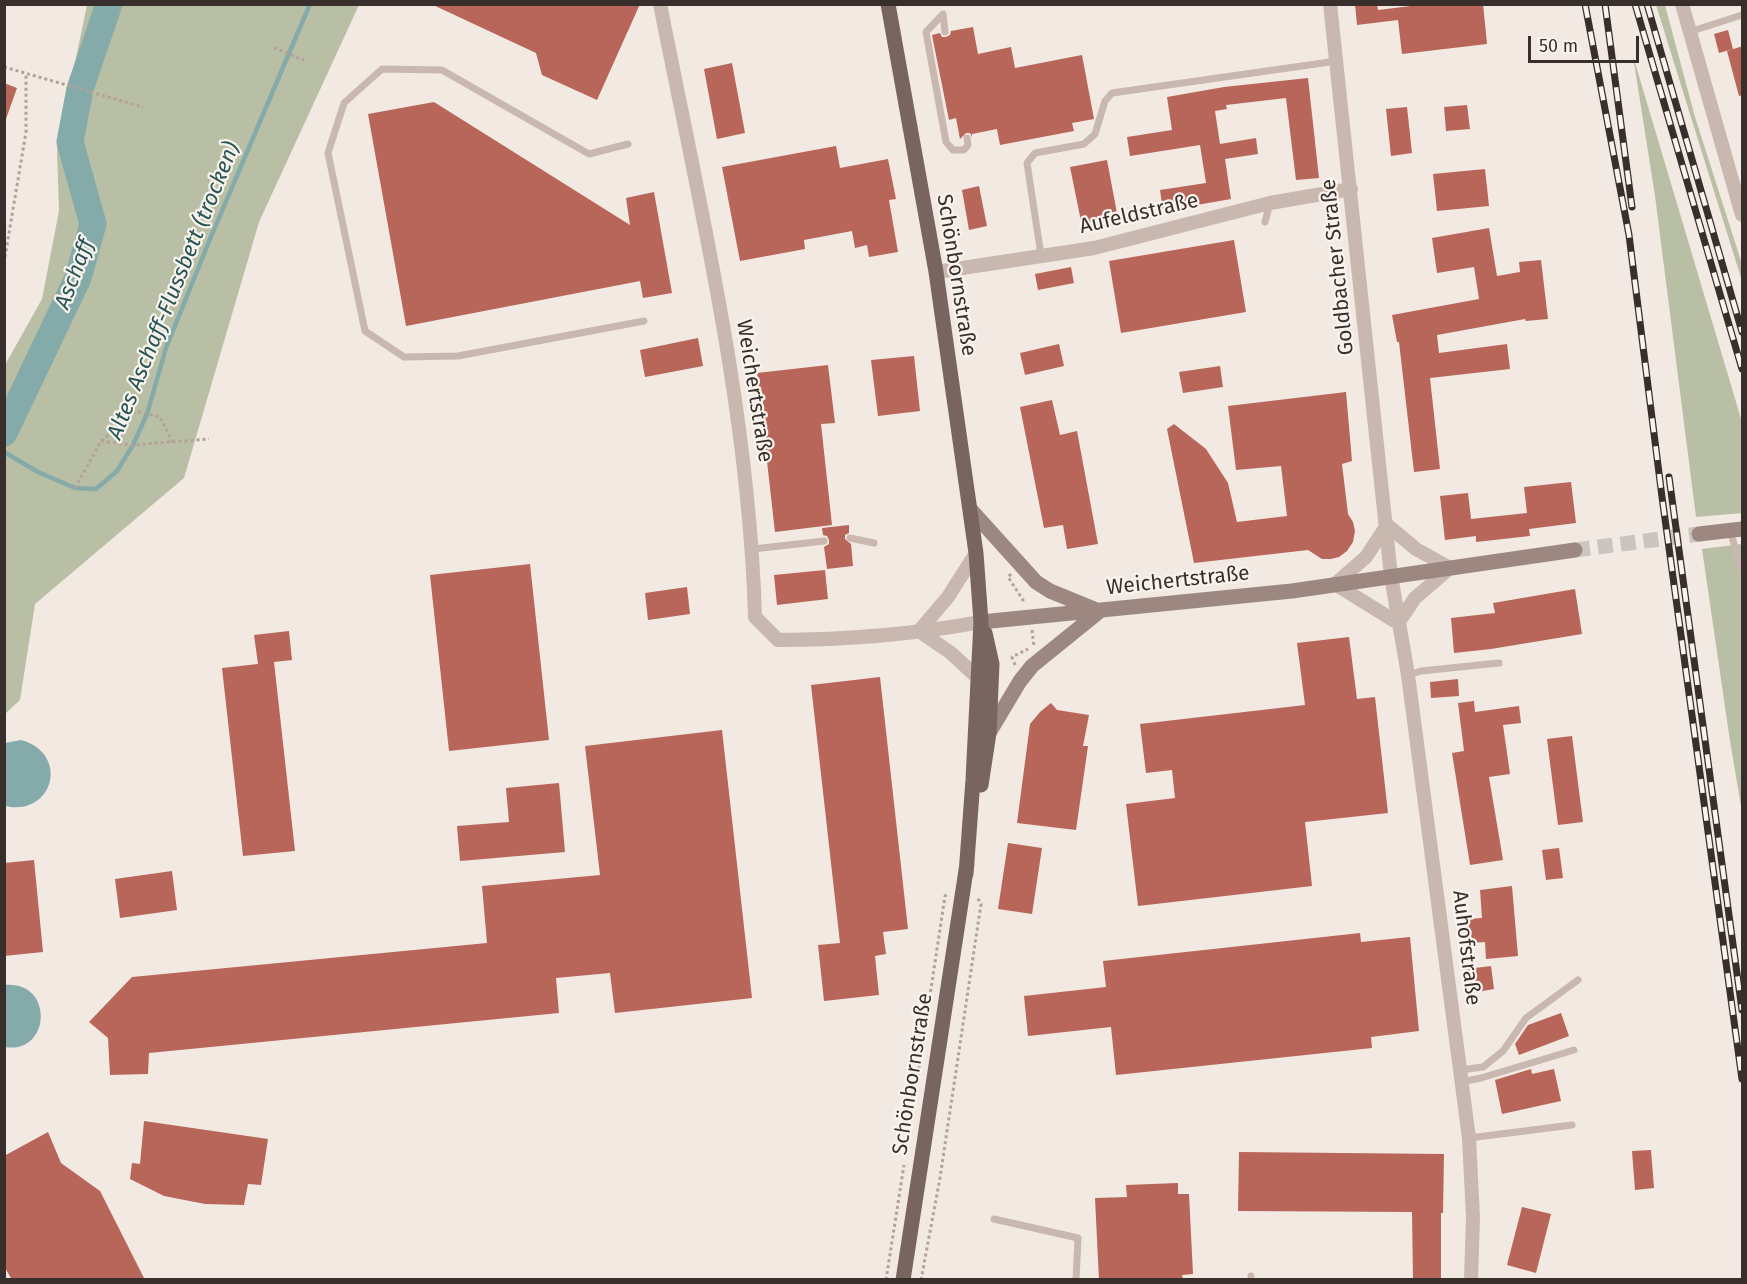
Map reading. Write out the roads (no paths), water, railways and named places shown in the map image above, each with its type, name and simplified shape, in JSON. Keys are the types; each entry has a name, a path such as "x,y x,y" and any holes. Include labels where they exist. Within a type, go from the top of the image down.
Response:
{"main road":[{"name":"Schönbornstraße","path":"888,4 936,272 972,510 976,553 981,622 966,874"},
{"path":"972,510 1036,582 1066,598 1100,611"},
{"path":"1699,534 1736,529"},
{"path":"1391,576 1575,550"},
{"name":"Weichertstraße","path":"981,622 1100,611 1391,576"},
{"path":"989,733 1020,681 1032,666 1100,611"},
{"name":"Schönbornstraße","path":"903,1280 989,733 992,658 981,622"}],"street":[{"name":"Weichertstraße","path":"660,4 732,372 746,474 753,549 755,617 778,640 814,640 919,631 981,622"},
{"name":"Goldbacher Straße","path":"1330,4 1391,576"},
{"path":"1682,4 1743,215"},
{"name":"Aufeldstraße","path":"936,272 1094,248 1270,203 1351,189"},
{"path":"1387,525 1416,549 1450,568 1415,598 1398,623 1335,584 1366,557 1387,525"},
{"path":"976,553 948,597 919,631 957,658 978,678"},
{"name":"Auhofstraße","path":"1391,576 1408,675 1469,1138 1473,1217 1471,1280"}],"lane":[{"path":"945,32 943,14 926,32 946,142 953,150 964,150 968,145 967,138"},
{"path":"1689,32 1743,15"},
{"path":"1041,255 1027,163 1035,153 1084,144 1095,134 1105,101 1112,93 1336,61"},
{"path":"628,144 589,154 442,70 382,69 344,104 328,153 365,331 404,357 458,356 644,321"},
{"path":"1265,222 1270,203"},
{"path":"1736,529 1743,572"},
{"path":"850,538 874,543"},
{"path":"753,549 824,541"},
{"path":"1408,675 1420,671 1499,663"},
{"path":"1460,1076 1483,1067 1503,1051 1526,1017 1578,980"},
{"path":"1460,1076 1481,1078 1574,1050"},
{"path":"1469,1138 1572,1125"},
{"path":"994,1220 1078,1238 1076,1280"}],"water":[{"path":"21,740 36,747 46,757 50,769 50,782 45,793 35,802 22,807 5,806 5,743"},
{"path":"4,985 21,987 32,994 39,1005 41,1017 38,1030 31,1040 20,1046 5,1047"}],"waterway":[{"name":"Aschaff","path":"4,433 78,278 93,224 70,142 80,89 109,4"},
{"name":"Altes Aschaff-Flussbett (trocken)","path":"4,452 38,472 75,488 96,489 117,471 133,445 147,414 166,348 310,4"}],"tunnel":[{"path":"1575,550 1699,534"}],"railway":[{"path":"1585,4 1629,235 1662,497 1742,1079"},
{"path":"1605,4 1632,207"},
{"path":"1635,4 1742,369"},
{"path":"1647,4 1742,332"},
{"path":"1669,477 1742,1010"}]}
